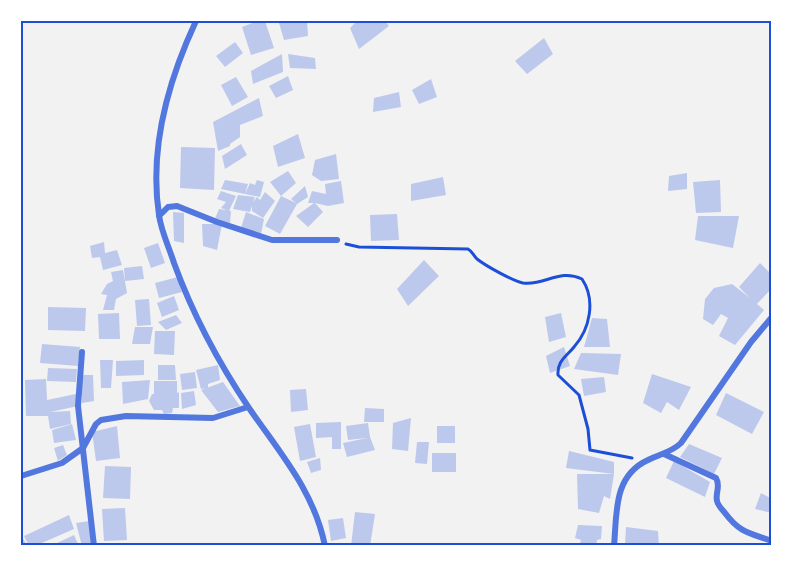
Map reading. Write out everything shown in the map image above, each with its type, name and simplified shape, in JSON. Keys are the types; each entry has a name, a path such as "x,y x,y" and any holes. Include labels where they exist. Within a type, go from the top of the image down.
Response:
{"street":[{"path":"196,21 168,90 157,164 159,216 193,312 216,357 304,488 318,515 326,546"},
{"path":"159,216 173,206 272,240 337,240"},
{"path":"614,546 617,506 622,484 629,472 681,443 751,342 772,317"},
{"path":"82,352 78,406 94,546"},
{"path":"21,476 62,464 83,448 96,424 101,420 126,416 213,417 248,407"},
{"path":"664,453 716,478 719,485 718,505 735,526 739,530 772,541"}],"path":[{"path":"337,240 359,247 468,249 480,260 517,281 525,283 541,281 552,276 570,275 582,279 589,294 589,318 581,338 560,362 558,375 579,395 588,429 590,450 646,461"}],"building":[{"path":"265,21 274,48 251,55 242,27"},
{"path":"307,21 308,36 284,40 279,23"},
{"path":"357,21 385,21 389,26 359,49 350,28"},
{"path":"544,38 553,54 527,74 515,61"},
{"path":"235,42 243,53 225,67 216,56"},
{"path":"282,54 283,72 253,84 251,71"},
{"path":"288,54 315,58 316,69 290,68"},
{"path":"288,76 293,90 276,98 269,86"},
{"path":"236,77 248,97 232,106 221,85"},
{"path":"431,79 437,97 419,104 412,90"},
{"path":"399,92 401,107 373,112 374,98"},
{"path":"259,98 263,116 240,125 240,137 230,146 218,151 213,122"},
{"path":"298,134 305,158 278,167 273,146"},
{"path":"241,144 247,155 225,169 222,156"},
{"path":"181,147 215,148 214,190 180,188"},
{"path":"336,154 339,179 321,181 312,175 315,160"},
{"path":"288,171 296,183 281,196 270,182"},
{"path":"687,173 687,189 668,191 669,176"},
{"path":"443,177 446,195 411,201 411,184"},
{"path":"225,180 248,184 245,194 221,189"},
{"path":"257,180 264,182 260,197 245,194 250,183 255,185"},
{"path":"720,180 721,212 696,213 693,182"},
{"path":"341,181 344,203 328,206 315,203 323,212 308,227 296,216 314,203 308,203 312,191 326,194 325,184"},
{"path":"305,186 308,197 297,204 280,234 265,226 281,196 296,203 291,199"},
{"path":"221,191 236,196 229,211 221,208 226,202 217,199"},
{"path":"265,192 275,201 263,218 252,211 252,206 250,212 233,209 238,195 255,197 253,202 257,197 260,200"},
{"path":"219,209 231,211 230,223 214,221"},
{"path":"173,212 184,213 184,243 174,241"},
{"path":"246,212 264,219 261,234 241,228"},
{"path":"397,214 399,240 371,241 370,215"},
{"path":"698,216 739,216 733,248 695,240"},
{"path":"202,224 222,224 217,250 203,246"},
{"path":"104,242 105,253 117,250 122,265 103,270 100,257 92,258 90,246"},
{"path":"158,243 165,263 151,268 144,248"},
{"path":"424,260 439,276 408,306 397,289"},
{"path":"760,263 772,275 772,288 757,304 764,310 735,345 719,336 728,318 721,314 713,325 703,319 705,299 714,288 732,284 750,298 739,287"},
{"path":"142,266 144,279 125,281 124,268"},
{"path":"123,270 127,293 116,299 114,310 103,310 107,295 101,294 107,284 113,281 111,272"},
{"path":"178,277 182,292 159,298 155,283"},
{"path":"174,296 179,310 162,317 157,303"},
{"path":"149,299 151,325 137,326 135,300"},
{"path":"48,307 86,308 85,331 48,330"},
{"path":"119,313 120,339 99,339 98,314"},
{"path":"561,313 566,337 549,342 545,317"},
{"path":"176,315 182,323 166,330 158,322"},
{"path":"592,318 607,319 610,347 584,347"},
{"path":"135,327 153,327 150,344 132,344"},
{"path":"155,331 175,331 174,355 154,354"},
{"path":"42,344 80,347 78,366 40,363"},
{"path":"564,347 570,366 550,373 546,356"},
{"path":"581,353 621,354 618,375 574,369"},
{"path":"100,360 113,360 111,388 101,388"},
{"path":"144,360 144,375 116,376 116,361"},
{"path":"158,365 175,365 176,380 158,380"},
{"path":"218,365 220,380 208,384 208,388 201,389 196,370"},
{"path":"48,368 77,369 76,382 47,381"},
{"path":"195,372 197,388 182,390 180,374"},
{"path":"652,374 691,387 679,410 667,402 661,413 643,403"},
{"path":"82,375 93,375 94,401 82,403"},
{"path":"604,377 606,392 584,396 581,379"},
{"path":"46,379 47,400 76,394 78,406 50,412 70,411 71,424 50,429 48,416 26,416 25,380"},
{"path":"150,380 148,399 123,404 122,382"},
{"path":"154,381 177,381 179,408 173,408 172,413 164,414 162,410 154,410 149,401 154,394"},
{"path":"223,382 240,406 218,412 201,390"},
{"path":"306,389 308,410 291,412 290,390"},
{"path":"194,391 196,405 182,409 181,393"},
{"path":"726,393 764,412 752,434 716,415"},
{"path":"365,408 384,409 384,422 364,422"},
{"path":"411,418 408,451 392,449 393,423"},
{"path":"341,422 341,449 332,449 332,437 316,438 316,423"},
{"path":"368,423 375,450 347,457 343,443 367,438 348,440 346,426"},
{"path":"72,424 76,440 54,443 52,430"},
{"path":"310,424 316,457 300,461 294,427"},
{"path":"117,426 120,458 96,461 92,432"},
{"path":"437,426 455,426 455,443 437,443"},
{"path":"417,442 429,442 427,464 415,463"},
{"path":"689,444 722,458 714,474 680,457"},
{"path":"63,445 67,455 58,461 54,448"},
{"path":"569,451 614,462 614,474 566,468"},
{"path":"432,453 456,453 456,472 432,472"},
{"path":"320,458 321,470 311,473 307,462"},
{"path":"674,461 710,482 705,497 666,478"},
{"path":"105,466 131,467 130,499 103,498"},
{"path":"577,474 614,474 610,499 604,496 599,513 578,509"},
{"path":"761,493 772,499 772,513 755,509"},
{"path":"125,508 127,540 104,541 102,509"},
{"path":"355,512 375,514 370,546 351,546"},
{"path":"69,515 74,529 35,546 29,546 24,536"},
{"path":"343,518 346,538 331,541 328,520"},
{"path":"90,521 93,542 82,546 76,523"},
{"path":"578,525 602,526 601,539 597,540 596,546 579,546 581,540 575,538"},
{"path":"626,527 658,531 659,546 625,546"},
{"path":"74,535 79,546 56,546 55,544"},
{"path":"21,536 28,546 21,546"}]}
